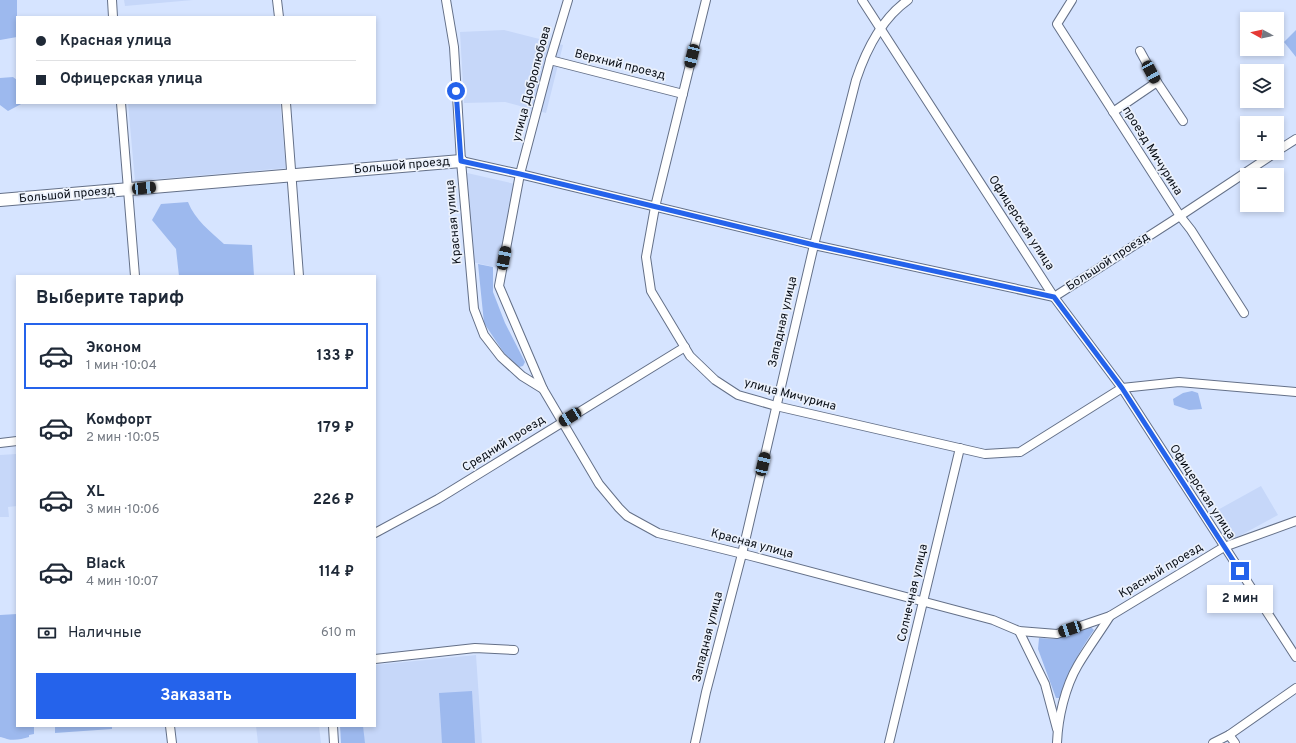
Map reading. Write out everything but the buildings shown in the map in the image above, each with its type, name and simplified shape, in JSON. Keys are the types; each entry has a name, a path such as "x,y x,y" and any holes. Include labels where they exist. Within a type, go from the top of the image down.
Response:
{"street":[{"path":"112,0 114,16"},
{"path":"277,0 279,16"},
{"name":"Красная улица","path":"446,0 454,47 461,161 474,309 484,335 501,357 522,376 543,389"},
{"name":"улица Добролюбова","path":"520,174 550,60 568,0"},
{"name":"улица Мичурина","path":"706,0 655,207 646,257 652,291 690,356 715,380 738,395 776,406 986,454 1020,452 1122,388 1179,382 1296,392"},
{"name":"Офицерская улица","path":"862,0 1054,297 1122,388 1296,657"},
{"name":"Западная улица","path":"695,743 706,692 742,554 814,245 856,80 864,57 888,16 896,8 908,0"},
{"name":"проезд Мичурина","path":"1072,0 1057,24 1244,313"},
{"path":"1140,51 1157,82 1183,121"},
{"name":"Верхний проезд","path":"550,60 683,94"},
{"path":"1113,112 1157,82"},
{"path":"121,104 136,275"},
{"path":"286,104 299,275"},
{"name":"Большой проезд","path":"1284,147 1296,139"},
{"name":"Большой проезд","path":"0,200 461,161 814,245 1054,297 1264,160"},
{"name":"Красная улица","path":"520,174 499,286 543,389 599,484 627,516 658,533 993,620 1019,631 1057,634 1110,616"},
{"name":"Средний проезд","path":"376,532 438,499 685,347"},
{"path":"0,443 16,441"},
{"name":"Солнечная улица","path":"890,743 960,448"},
{"name":"Красный проезд","path":"1110,616 1224,547 1296,521"},
{"path":"1056,743 1064,698 1077,666 1110,616"},
{"path":"1019,631 1045,684 1057,732"},
{"path":"376,659 474,648 514,650"},
{"path":"1213,743 1229,734 1296,688"},
{"path":"170,727 172,743"},
{"path":"333,727 334,743"},
{"path":"1229,734 1235,743"}],"shaded area":[{"path":"0,0 17,0 16,37 0,40"},
{"path":"124,0 193,0 125,6"},
{"path":"504,30 563,45 546,113 505,102 464,103 460,32"},
{"path":"1296,30 1296,57 1284,42"},
{"path":"13,77 16,79 16,104 21,104 8,111 0,105 0,78"},
{"path":"128,104 280,104 286,168 135,181"},
{"path":"467,173 515,184 499,268 472,262"},
{"path":"188,202 199,220 224,244 252,245 254,275 179,275 176,249 152,220 161,204"},
{"path":"478,264 493,267 493,292 505,323 525,362 523,366 519,367 504,353 484,323"},
{"path":"1192,391 1198,393 1202,409 1189,410 1174,405 1173,399 1183,393"},
{"path":"16,454 16,506 8,507 9,517 0,517 0,455"},
{"path":"1261,486 1278,515 1232,540 1214,512"},
{"path":"16,614 16,727 34,727 34,734 18,740 0,737 0,615"},
{"path":"1091,627 1094,630 1074,662 1060,698 1056,698 1038,649 1039,638 1054,639"},
{"path":"476,655 482,743 347,743 345,727 376,727 376,665"},
{"path":"472,691 475,743 442,743 439,693"},
{"path":"55,727 112,727 112,729 55,733"},
{"path":"256,727 319,727 321,743 258,743"},
{"path":"340,727 363,727 365,743 341,743"}],"route":[{"path":"456,91 461,161 814,245 1054,297 1122,388 1135,411 1240,571"}]}
